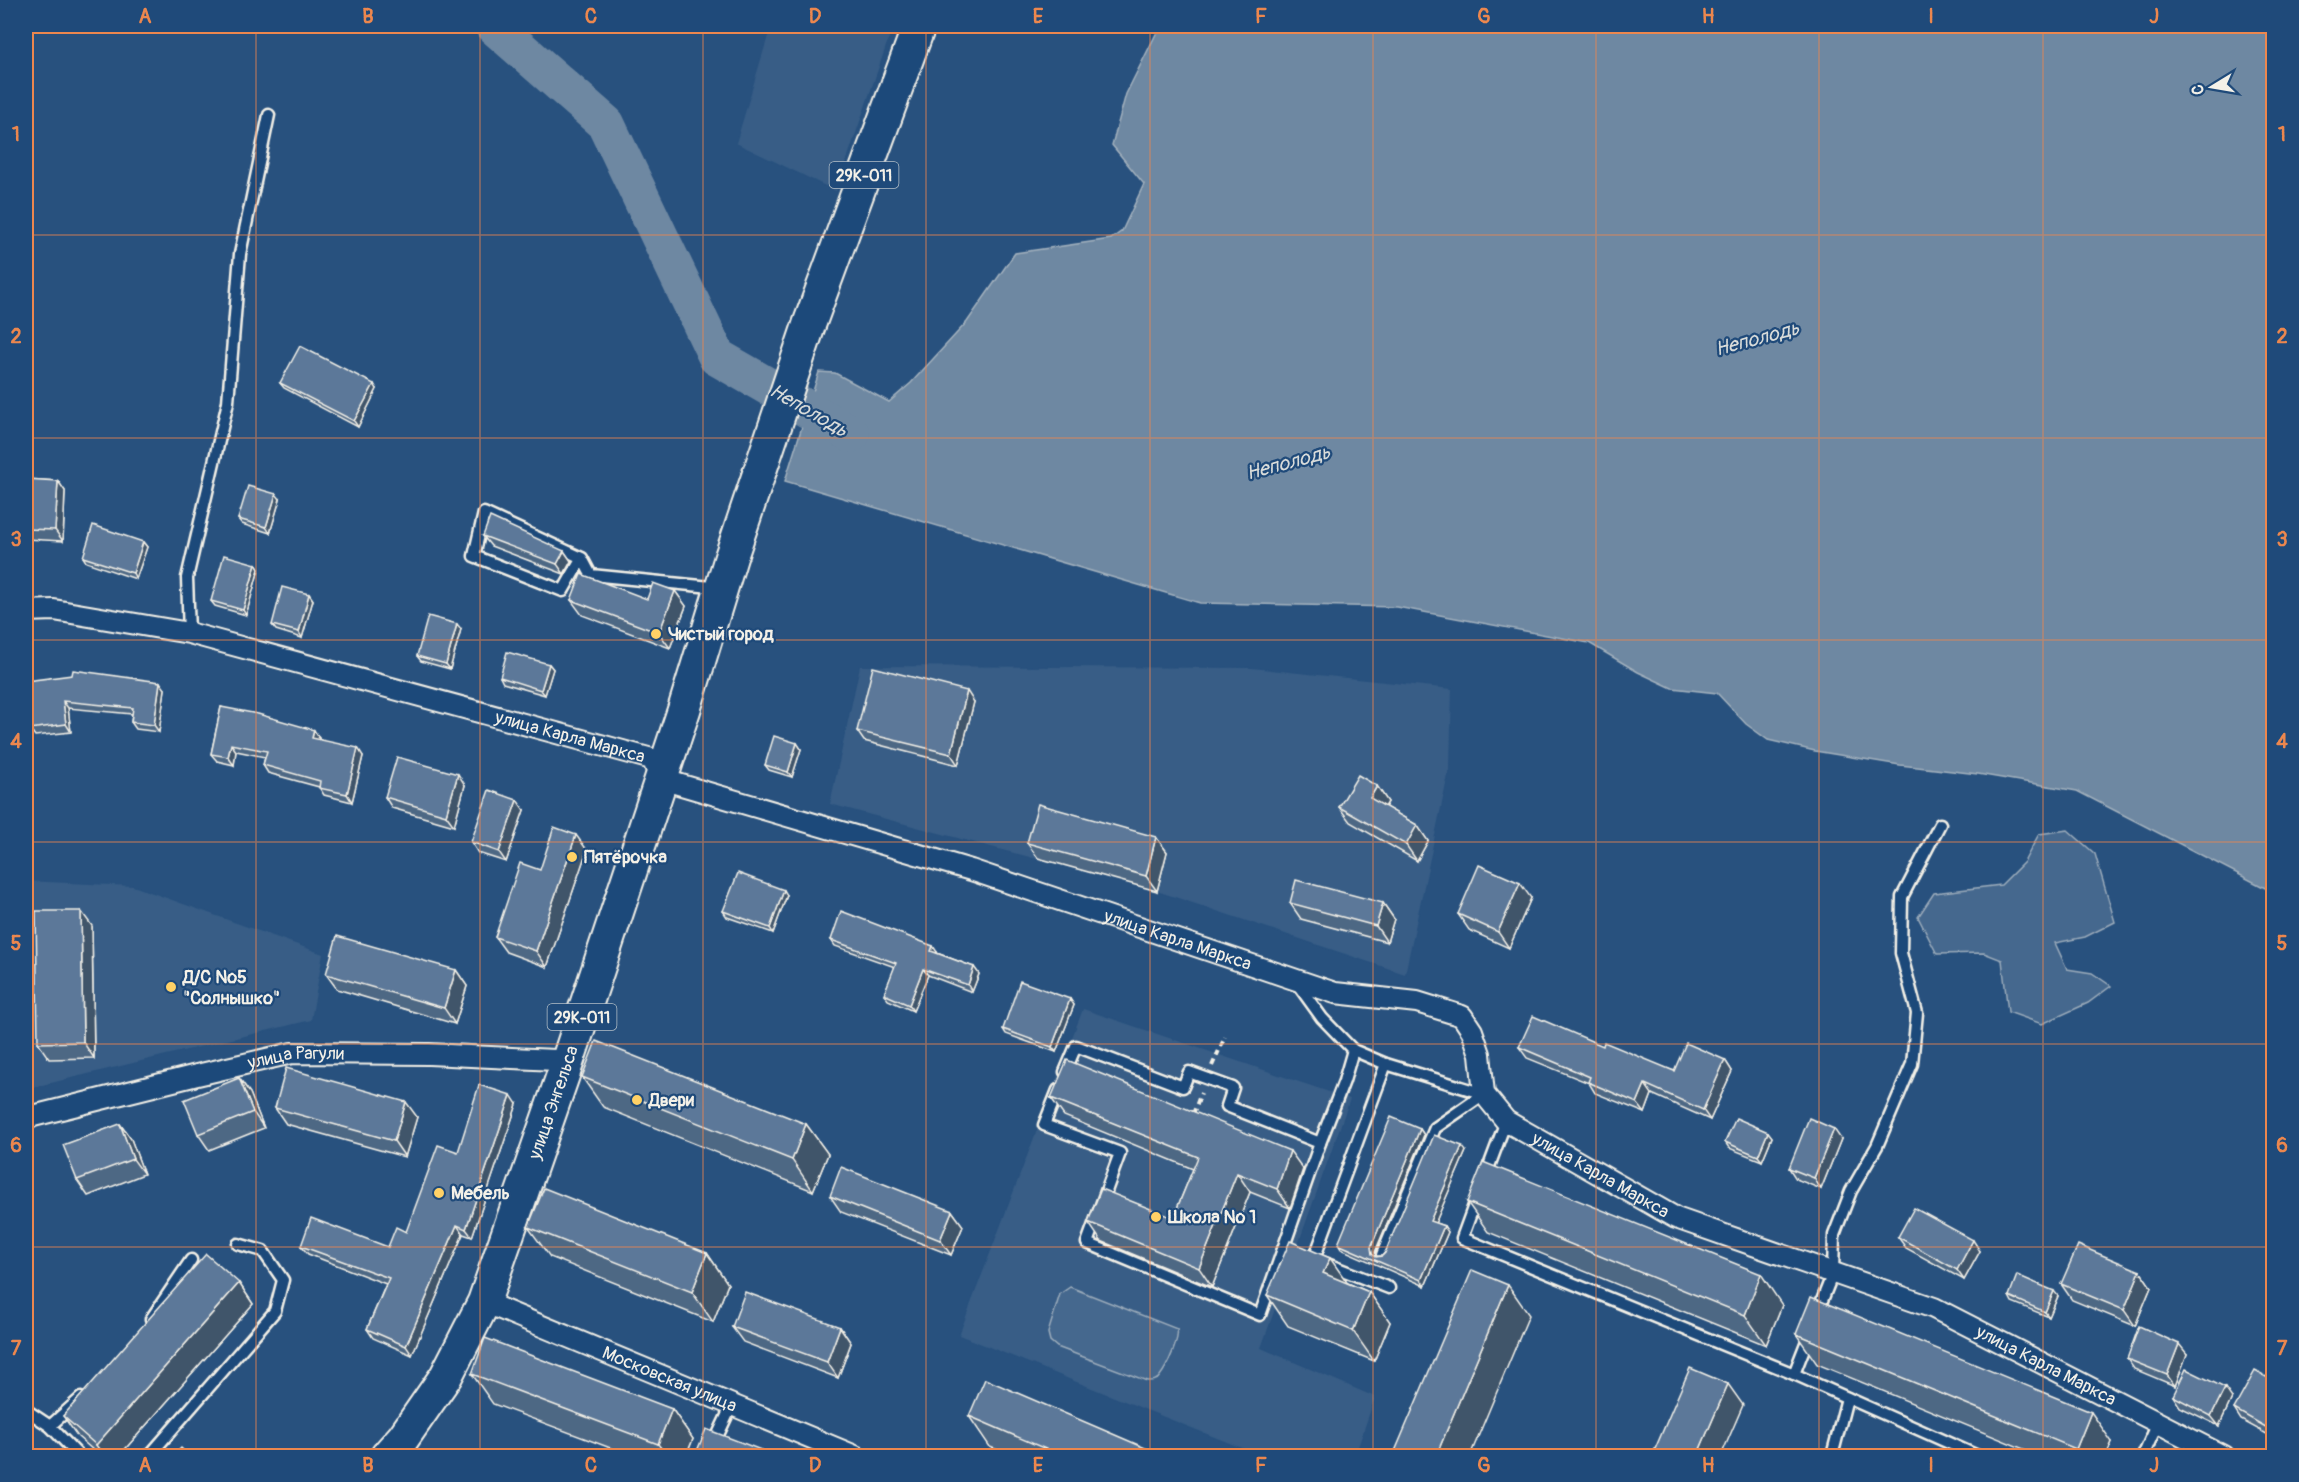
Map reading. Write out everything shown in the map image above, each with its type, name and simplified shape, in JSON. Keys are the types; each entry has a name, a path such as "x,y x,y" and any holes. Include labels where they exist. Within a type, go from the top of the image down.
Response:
{"main road":[{"name":"улица Энгельса","path":"387,1456 403,1438 446,1376 484,1302 563,1075 661,779 731,557 809,325 919,26"}],"street":[{"name":"улица Карла Маркса","path":"26,611 54,610 189,633 652,759 661,779 971,870 1294,980 1335,993 1417,1002 1462,1016 1472,1031 1480,1054 1484,1094 1506,1121 1676,1218 1934,1308 2223,1456"},
{"name":"улица Рагули","path":"26,1120 33,1116 292,1053 429,1054 556,1060 563,1075"},
{"name":"Московская улица","path":"484,1302 855,1456"}],"lane":[{"path":"189,633 187,578 228,402 240,254 269,115"},
{"path":"582,558 563,591 474,556 484,513 582,558 591,575 711,587 716,607"},
{"path":"1794,1374 1833,1273 1834,1234 1851,1191 1877,1146 1912,1064 1917,1013 1901,953 1902,897 1940,824"},
{"path":"1294,980 1322,1018 1353,1050 1386,1064 1484,1094"},
{"path":"1320,1143 1227,1106 1233,1088 1189,1072 1183,1087 1076,1046 1044,1125 1120,1153 1087,1243 1260,1315 1353,1050"},
{"path":"1386,1064 1314,1259 1389,1288"},
{"path":"1382,1255 1435,1128 1484,1094"},
{"path":"1506,1121 1462,1238 1794,1374 1978,1456"},
{"path":"149,1456 276,1311 283,1280 263,1251 238,1244"},
{"path":"142,1329 191,1260"},
{"path":"50,1426 91,1386"},
{"path":"1832,1456 1847,1398"},
{"path":"708,1456 732,1405"},
{"path":"26,1410 50,1426 79,1456"},
{"path":"2143,1456 2158,1423"}],"shaded area":[{"path":"771,26 893,26 836,191 736,143"},
{"path":"860,666 1252,668 1452,689 1450,766 1405,974 1157,891 830,804"},
{"path":"2068,830 2095,854 2115,922 2085,937 2055,943 2067,969 2092,973 2111,986 2088,1003 2042,1024 2008,1012 2002,960 1984,953 1937,954 1918,917 1934,893 2001,885 2024,862 2039,834"},
{"name":"Д/С №5 \"Солнышко\"","path":"26,881 133,886 323,954 311,1020 26,1089"},
{"name":"Школа № 1","path":"1083,1009 1350,1099 1261,1348 1375,1397 1355,1456 1262,1456 959,1335"},
{"path":"1070,1287 1177,1329 1177,1339 1172,1353 1158,1379 1147,1381 1057,1347 1050,1341 1048,1333 1060,1294"}],"water":[{"path":"1160,26 2273,26 2273,892 2077,791 1978,774 1900,765 1815,751 1768,740 1746,724 1717,693 1672,688 1638,672 1589,643 1397,607 1200,603 785,481 819,372 835,373 889,402 911,383 967,322 1015,253 1111,239 1122,231 1144,184 1112,145 1126,94"}],"building":[{"path":"300,346 374,384 354,421 280,383"},
{"path":"26,479 58,481 55,530 26,529"},
{"path":"248,486 276,494 266,527 238,519"},
{"path":"490,517 564,551 557,564 483,536"},
{"path":"93,525 143,542 133,573 83,557"},
{"path":"224,555 256,564 243,610 211,601"},
{"path":"581,574 647,599 653,583 675,591 659,633 571,600"},
{"path":"282,587 309,594 299,632 272,625"},
{"path":"428,616 457,624 446,664 417,656"},
{"path":"507,652 549,664 541,690 500,677"},
{"path":"873,667 967,691 951,754 857,731"},
{"path":"73,670 160,682 154,725 131,722 133,708 63,701 66,724 30,729 26,681 72,675"},
{"path":"221,707 258,714 314,730 312,738 358,748 347,794 319,788 320,781 263,765 267,751 231,744 228,757 211,754"},
{"path":"774,736 797,743 788,772 765,765"},
{"path":"397,757 458,774 446,815 385,797"},
{"path":"1358,775 1377,786 1370,798 1417,825 1406,845 1339,807"},
{"path":"489,790 517,800 499,852 471,842"},
{"path":"1038,804 1156,837 1146,876 1027,843"},
{"path":"554,827 576,835 536,951 495,937 520,863 540,870"},
{"path":"1479,865 1520,883 1498,932 1458,914"},
{"path":"738,873 784,890 770,928 723,911"},
{"path":"1296,880 1383,903 1376,926 1290,903"},
{"path":"36,911 81,911 83,1042 38,1043"},
{"path":"841,911 933,946 931,951 974,967 968,985 923,969 909,1005 884,994 896,963 831,940"},
{"path":"337,936 456,970 444,1008 326,974"},
{"path":"1020,981 1070,999 1052,1047 1003,1029"},
{"path":"1533,1016 1603,1046 1604,1042 1674,1071 1686,1043 1725,1060 1703,1110 1645,1084 1637,1103 1588,1082 1590,1077 1519,1047"},
{"path":"596,1041 806,1124 792,1160 582,1077"},
{"path":"1067,1060 1290,1151 1277,1189 1237,1173 1199,1268 1088,1222 1101,1189 1173,1218 1198,1157 1051,1098"},
{"path":"286,1068 406,1102 394,1141 275,1108"},
{"path":"239,1078 253,1112 198,1134 184,1100"},
{"path":"479,1085 511,1095 466,1229 457,1225 406,1346 367,1329 389,1278 301,1246 311,1218 388,1247 396,1227 406,1232 438,1145 458,1152"},
{"path":"1391,1117 1420,1129 1371,1247 1372,1254 1376,1257 1385,1253 1434,1135 1462,1146 1430,1221 1444,1226 1421,1280 1338,1244"},
{"path":"1736,1118 1768,1132 1758,1156 1725,1142"},
{"path":"1809,1118 1834,1129 1814,1178 1789,1168"},
{"path":"120,1124 133,1159 77,1180 63,1145"},
{"path":"1483,1162 1761,1274 1745,1315 1467,1202"},
{"path":"841,1167 952,1211 940,1240 830,1196"},
{"path":"544,1188 707,1253 692,1292 528,1227"},
{"path":"1914,1208 1973,1240 1957,1270 1898,1237"},
{"path":"1290,1241 1330,1258 1323,1273 1369,1292 1353,1331 1267,1295"},
{"path":"2078,1245 2140,1271 2124,1310 2061,1284"},
{"path":"206,1254 239,1283 96,1445 63,1416"},
{"path":"1472,1270 1508,1285 1436,1456 1393,1456"},
{"path":"2017,1275 2054,1291 2045,1312 2009,1296"},
{"path":"745,1292 840,1327 827,1362 732,1327"},
{"path":"1811,1297 2091,1412 2076,1449 1796,1334"},
{"path":"2139,1326 2179,1344 2167,1375 2127,1359"},
{"path":"485,1338 672,1409 658,1444 472,1374"},
{"path":"1690,1368 1728,1384 1697,1456 1652,1456"},
{"path":"2186,1369 2225,1388 2211,1416 2173,1396"},
{"path":"2255,1371 2274,1381 2274,1426 2271,1430 2234,1409"},
{"path":"985,1379 1164,1456 1062,1456 969,1416"},
{"path":"706,1429 777,1456 695,1456"},
{"path":"181,1448 189,1456 173,1456"}],"waterway":[{"name":"Неполодь","path":"494,26 606,124 717,357 851,434"}],"place":[{"name":"Чистый город","path":"656,634"},
{"name":"Пятёрочка","path":"572,857"},
{"name":"Д/С №5 \"Солнышко\"","path":"171,987"},
{"name":"Двери","path":"637,1100"},
{"name":"Мебель","path":"439,1193"},
{"name":"Школа № 1","path":"1156,1217"}]}
